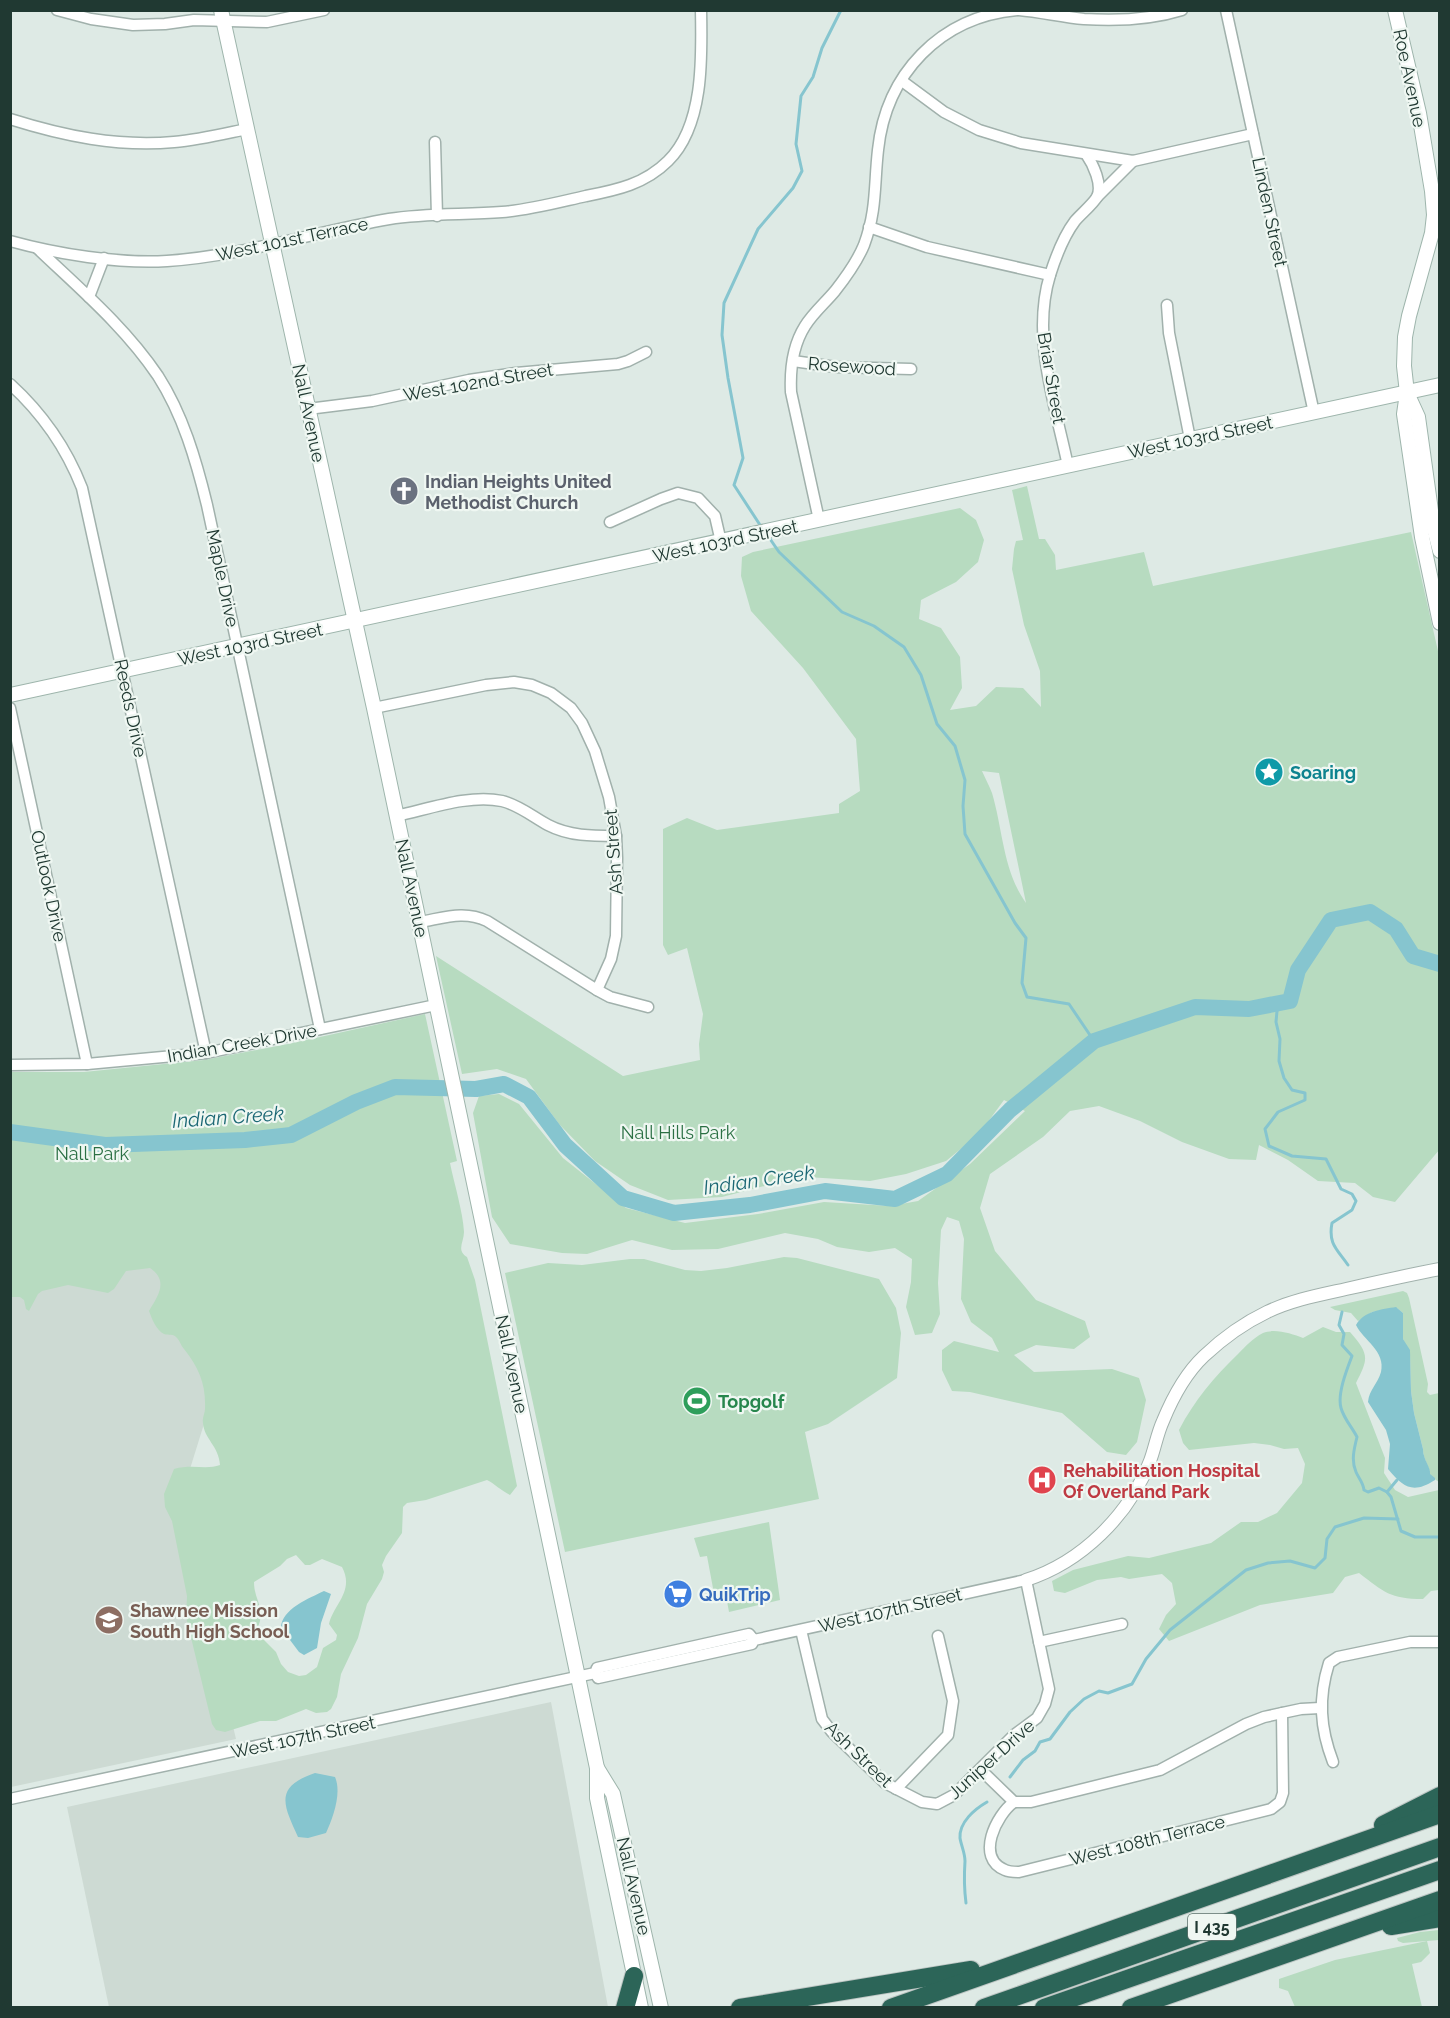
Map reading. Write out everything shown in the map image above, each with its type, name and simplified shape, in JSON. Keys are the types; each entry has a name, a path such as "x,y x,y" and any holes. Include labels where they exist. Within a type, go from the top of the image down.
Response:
{"highway":[{"path":"891,2007 987,1975 1023,1960 1342,1847 1440,1796"},
{"path":"1342,1847 1352,1846 1440,1814"},
{"name":"I 435","path":"984,2007 1440,1847"},
{"name":"I 435","path":"1044,2007 1440,1870"},
{"path":"1131,2007 1440,1900"},
{"path":"1339,1934 1440,1918"},
{"path":"740,2007 923,1979 1023,1960"},
{"path":"625,2007 634,1976"}],"main road":[{"name":"Roe Avenue","path":"1395,10 1419,113 1434,215 1432,233 1408,316 1405,337 1404,366 1407,393 1404,414 1422,537 1440,623"},
{"name":"Nall Avenue","path":"222,16 374,708 464,1135 597,1768 597,1798 641,2007"},
{"name":"West 103rd Street","path":"10,696 1440,385"},
{"name":"Roe Avenue","path":"1407,393 1418,417 1440,552"},
{"name":"Nall Avenue","path":"597,1768 613,1794 661,2007"}],"street":[{"path":"57,10 91,19 133,25 165,24 222,16 267,22 324,10"},
{"name":"West 101st Terrace","path":"10,241 38,249 133,262 167,261 210,256 392,219 506,212 630,186 642,181 667,162 687,134 697,97 701,10"},
{"path":"819,520 791,392 793,361 804,327 844,280 859,254 875,202 882,126 888,106 915,62 944,34 981,16 1018,10 1108,20 1138,19 1182,10"},
{"name":"Linden Street","path":"1226,10 1314,413"},
{"path":"902,81 944,112 979,130 1021,142 1086,154 1133,161 1253,134"},
{"path":"10,119 69,135 100,141 129,143 175,142 247,129"},
{"path":"435,142 437,216"},
{"path":"1086,154 1091,161 1098,183 1097,197"},
{"name":"Briar Street","path":"1068,466 1044,351 1043,314 1050,275 1069,231 1097,197 1133,161"},
{"path":"869,227 927,247 1050,275"},
{"name":"Maple Drive","path":"38,249 124,332 158,377 188,437 207,504 320,1029"},
{"path":"89,297 104,258"},
{"path":"1167,305 1170,342 1190,439"},
{"name":"West 102nd Street","path":"308,409 372,401 469,380 516,373 618,364 646,352"},
{"name":"Rosewood","path":"793,361 836,367 910,369"},
{"name":"Reeds Drive","path":"10,384 47,422 66,452 82,488 207,1053"},
{"path":"610,522 678,493 698,498 715,516 727,540"},
{"name":"Ash Street","path":"374,708 506,682 532,685 551,693 571,708 582,723 591,742 609,797 616,836 616,936 611,959 597,990"},
{"name":"Outlook Drive","path":"10,708 87,1064"},
{"path":"396,816 455,803 489,799 513,805 565,832 616,836"},
{"path":"419,922 465,914 475,915 610,998 648,1007"},
{"name":"Indian Creek Drive","path":"10,1065 87,1064 207,1053 436,1005"},
{"path":"1026,1580 1066,1562 1095,1540 1120,1514 1150,1462 1162,1423 1178,1391 1203,1358 1234,1331 1267,1312 1302,1299 1440,1269"},
{"name":"West 107th Street","path":"10,1799 578,1677 595,1673 597,1668 749,1634 754,1640 1026,1580"},
{"name":"Juniper Drive","path":"913,1798 937,1804 954,1795 1014,1735 1036,1718 1045,1704 1049,1689 1026,1580"},
{"path":"1039,1642 1122,1624"},
{"name":"Ash Street","path":"801,1630 822,1719 832,1732 885,1783 913,1798"},
{"path":"896,1790 948,1735 953,1701 938,1636"},
{"path":"1333,1762 1320,1708 1329,1663 1338,1657 1410,1642 1440,1642"},
{"path":"981,1770 1014,1802 1031,1802 1160,1770 1246,1724 1264,1717 1301,1709 1320,1708"},
{"name":"West 108th Terrace","path":"1014,1802 1005,1808 989,1846 993,1861 1005,1870 1019,1872 1271,1809 1280,1802 1283,1792 1282,1713"}],"shaded area":[{"name":"Shawnee Mission South High School","path":"144,1241 199,1350 208,1411 180,1501 236,1739 11,1787 11,1266"},
{"path":"551,1702 608,2007 109,2007 67,1807"}],"green space":[{"name":"Nall Hills Park","path":"1027,486 1039,539 1045,539 1055,555 1056,570 1144,552 1153,586 1411,532 1440,660 1440,1149 1395,1202 1373,1197 1355,1183 1318,1181 1288,1160 1259,1145 1256,1160 1229,1159 1182,1142 1140,1121 1099,1106 1070,1111 1043,1137 990,1174 980,1208 995,1251 1036,1300 1085,1321 1090,1337 1074,1349 1036,1345 1014,1355 1034,1372 1112,1369 1139,1378 1146,1400 1137,1442 1126,1455 1107,1452 1062,1413 970,1392 952,1391 942,1370 942,1350 954,1341 999,1352 992,1338 971,1322 961,1299 964,1239 959,1221 947,1217 941,1230 938,1283 940,1314 932,1333 915,1335 906,1307 911,1282 912,1259 895,1248 869,1252 837,1247 818,1239 785,1233 718,1249 672,1250 632,1240 587,1254 562,1253 510,1244 492,1217 473,1113 479,1096 499,1094 519,1104 563,1158 626,1208 685,1223 758,1214 824,1202 890,1206 918,1201 970,1164 1025,1111 1004,1100 979,1134 946,1161 906,1174 870,1181 807,1177 722,1197 668,1200 630,1185 595,1161 559,1124 526,1079 497,1069 462,1074 436,956 623,1076 700,1060 699,1044 703,1014 687,948 668,955 663,945 663,829 687,818 717,830 839,813 839,804 860,791 856,739 803,668 751,611 741,576 742,557 753,552 960,508 976,520 984,540 978,562 956,582 921,600 919,619 941,628 960,657 962,688 950,710 976,706 996,687 1023,688 1041,707 1040,671 1024,625 1012,569 1016,541 1023,540 1012,490","holes":["982,771 999,773 1026,903 1018,891 1008,864 996,807"]},
{"name":"Nall Park","path":"425,1014 457,1161 450,1163 463,1224 461,1249 467,1257 475,1280 517,1486 510,1495 487,1480 426,1500 407,1503 403,1507 402,1533 382,1565 384,1572 382,1579 367,1604 358,1638 341,1674 337,1697 331,1709 327,1712 316,1713 306,1709 276,1721 260,1721 225,1732 216,1730 212,1724 186,1617 187,1596 172,1521 165,1507 164,1494 174,1469 220,1465 217,1453 204,1429 205,1400 200,1377 194,1363 178,1339 161,1332 153,1321 149,1311 160,1289 160,1283 156,1273 150,1268 126,1271 114,1289 108,1293 68,1285 42,1291 29,1311 26,1309 24,1300 20,1297 11,1297 11,1072 84,1072 204,1060","holes":["296,1555 305,1565 322,1559 342,1567 346,1583 345,1591 329,1624 337,1635 336,1640 323,1648 317,1667 306,1675 299,1676 288,1672 281,1664 276,1652 260,1636 257,1629 261,1616 254,1582"]},
{"name":"Topgolf","path":"784,1257 797,1258 879,1279 896,1308 901,1333 897,1378 828,1424 805,1432 819,1499 565,1552 505,1273 548,1263 582,1265 630,1259 644,1259 685,1270 701,1271"},
{"path":"1403,1291 1409,1298 1428,1384 1427,1392 1430,1395 1439,1393 1439,1482 1430,1476 1414,1413 1410,1355 1403,1339 1403,1313 1397,1308 1372,1312 1358,1321 1351,1313 1330,1307"},
{"path":"1323,1327 1336,1332 1350,1332 1364,1351 1365,1362 1356,1383 1385,1458 1384,1473 1395,1490 1408,1497 1439,1490 1439,1590 1431,1591 1423,1599 1403,1598 1382,1590 1359,1573 1345,1577 1333,1593 1260,1605 1169,1641 1159,1629 1166,1615 1176,1604 1172,1583 1162,1574 1129,1579 1121,1577 1097,1580 1065,1593 1054,1591 1052,1581 1073,1570 1128,1556 1149,1558 1211,1543 1241,1522 1258,1522 1277,1513 1302,1483 1305,1464 1298,1448 1284,1449 1254,1443 1189,1450 1183,1443 1179,1430 1198,1399 1229,1363 1256,1337 1273,1331 1303,1338"},
{"path":"769,1522 780,1600 729,1612 727,1601 723,1602 721,1598 715,1599 707,1556 700,1557 694,1538"},
{"path":"1439,1930 1439,1940 1403,1943 1397,1938 1420,1932"},
{"path":"1427,1941 1430,1953 1421,1962 1412,1964 1422,2007 1295,2007 1288,1991 1279,1988 1279,1979 1335,1960"}],"water":[{"path":"1396,1307 1403,1313 1403,1339 1410,1350 1411,1391 1424,1457 1430,1474 1435,1478 1415,1488 1404,1485 1388,1469 1390,1444 1386,1430 1368,1402 1382,1365 1377,1352 1356,1325 1368,1314"},
{"path":"324,1591 331,1594 321,1623 317,1648 304,1655 299,1652 281,1628 282,1621 297,1605"},
{"path":"315,1773 335,1777 338,1790 334,1813 326,1833 308,1838 298,1837 286,1807 287,1791 302,1778"}],"waterway":[{"path":"762,528 734,485 743,458 722,335 724,303 758,229 793,188 802,171 796,144 801,96 813,77 822,48 841,10"},
{"path":"768,536 779,552 842,612 874,626 904,647 921,675 937,724 955,746 965,780 963,806 965,834 1015,923 1026,938 1022,983 1027,997 1069,1004 1094,1041"},
{"name":"Indian Creek","path":"10,1132 105,1145 245,1140 291,1135 356,1102 395,1087 476,1089 504,1084 529,1097 565,1145 623,1198 674,1213 750,1205 825,1191 895,1199 947,1174 1010,1110 1094,1041 1195,1007 1249,1009 1290,1001 1298,970 1331,920 1370,912 1396,929 1413,956 1440,964"},
{"path":"1287,1002 1277,1011 1276,1022 1280,1039 1279,1061 1284,1078 1292,1090 1305,1093 1305,1100 1278,1112 1265,1129 1269,1146 1292,1156 1326,1159 1341,1189 1352,1194 1356,1201 1352,1210 1332,1223 1331,1230 1334,1246 1348,1265"},
{"path":"1342,1312 1339,1325 1344,1334 1342,1345 1352,1356 1343,1382 1340,1402 1344,1416 1357,1437 1353,1459 1354,1468 1364,1490 1368,1492 1379,1488 1391,1497 1401,1531 1415,1537 1440,1537"},
{"path":"1387,1492 1397,1480"},
{"path":"1010,1777 1023,1760 1035,1751 1040,1742 1050,1739 1070,1712 1084,1699 1099,1691 1108,1693 1132,1684 1146,1659 1170,1630 1246,1570 1268,1563 1290,1561 1315,1568 1325,1558 1327,1539 1335,1527 1364,1518 1398,1519"},
{"path":"966,1903 965,1858 960,1832 965,1821 987,1802"}],"place":[{"name":"Indian Heights United Methodist Church","path":"404,491"},
{"name":"Soaring","path":"1269,772"},
{"name":"Topgolf","path":"697,1401"},
{"name":"Rehabilitation Hospital Of Overland Park","path":"1042,1480"},
{"name":"QuikTrip","path":"678,1594"},
{"name":"Shawnee Mission South High School","path":"109,1620"}]}
